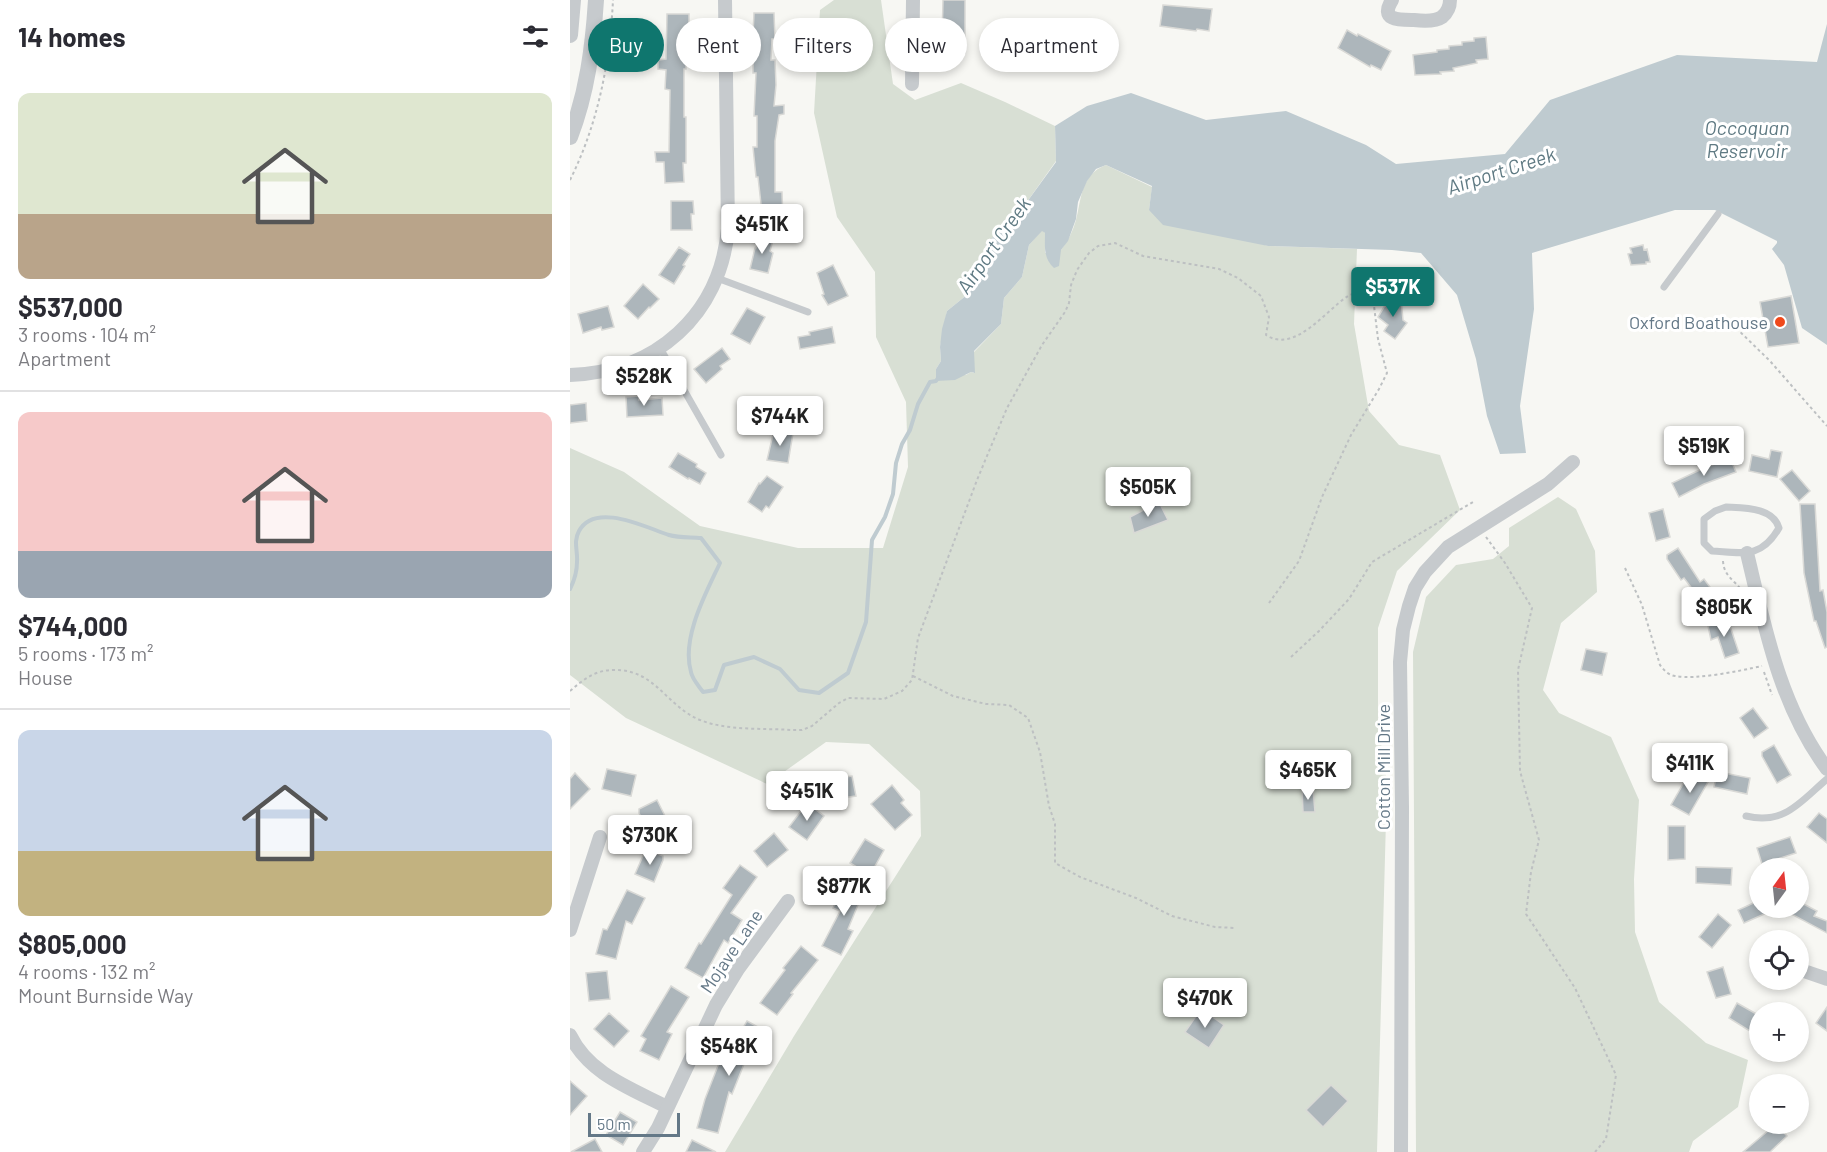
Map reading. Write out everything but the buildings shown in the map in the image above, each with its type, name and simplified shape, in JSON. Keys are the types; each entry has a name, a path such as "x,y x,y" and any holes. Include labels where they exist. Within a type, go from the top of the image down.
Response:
{"street":[{"path":"570,35 573,0"},
{"path":"570,137 590,63 596,0"},
{"path":"570,375 590,375 614,369 634,362 660,348 686,326 702,306 717,278 728,229 725,0"},
{"path":"912,84 913,0"},
{"path":"1392,0 1388,6 1388,12 1396,20 1430,21 1448,11 1450,0"},
{"name":"Cotton Mill Drive","path":"1401,1152 1400,662 1403,630 1415,588 1425,572 1448,546 1548,484 1573,462"},
{"path":"1747,553 1781,683 1806,736 1827,769"},
{"path":"570,930 600,837"},
{"name":"Mojave Lane","path":"643,1152 658,1128 716,1005 738,969 788,901"},
{"path":"1809,973 1827,979"},
{"path":"570,1035 583,1056 602,1072 667,1107"}],"lane":[{"path":"1664,287 1718,214"},
{"path":"717,278 808,312"},
{"path":"660,348 721,456"},
{"path":"1726,507 1767,513 1777,522 1779,528 1760,550 1747,553 1712,551 1704,543 1704,519 1726,507"},
{"path":"1746,816 1769,819 1780,816 1827,779"}],"path":[{"path":"570,691 583,679 603,670 634,671 698,719 724,725 802,730 812,726 848,698 884,699 902,691 912,680 918,638 1007,408 1042,345 1065,312 1077,270 1089,253 1098,246 1115,243 1143,256 1219,269 1238,279 1261,296 1269,317 1266,335 1278,340 1298,335 1349,296 1372,289 1396,291 1422,303"},
{"path":"1269,603 1299,561 1322,497 1351,435 1387,373 1377,339 1372,289"},
{"path":"1732,324 1770,361 1827,426"},
{"path":"1291,657 1349,599 1371,562 1473,502"},
{"path":"1479,526 1532,608 1518,670 1520,771 1539,840 1530,872 1526,914 1575,988 1616,1075 1606,1138 1595,1152"},
{"path":"1626,568 1642,605 1660,665 1665,672 1673,676 1692,676 1762,666"},
{"path":"913,676 953,696 986,704 1009,705 1028,718 1040,752 1049,806 1055,824 1055,863 1080,877 1128,894 1172,916 1215,927 1235,928"}],"shaded area":[{"path":"834,0 881,0 885,28 885,72 891,72 893,84 915,100 961,83 1055,126 1056,161 1024,206 1004,222 986,244 984,256 973,273 968,294 947,311 940,347 941,361 936,369 966,375 974,373 974,352 1001,324 1004,298 1022,277 1029,245 1042,230 1045,233 1045,253 1061,250 1073,228 1087,181 1097,169 1106,165 1152,187 1149,210 1268,246 1357,249 1354,324 1369,411 1399,445 1440,455 1460,510 1397,571 1378,628 1378,723 1387,783 1377,1152 725,1152 794,1036 921,836 920,791 869,744 826,742 767,784 626,718 570,675 570,448 624,472 700,526 798,548 883,548 908,467 906,402 876,337 875,272 837,217 814,113 816,72 873,72 873,18 820,18 820,10"},
{"path":"1558,497 1576,509 1595,551 1597,592 1561,623 1543,690 1559,713 1611,737 1639,800 1634,879 1635,932 1659,1002 1706,1043 1748,1060 1738,1107 1693,1141 1689,1152 1416,1152 1413,652 1426,597 1456,565 1493,559 1509,546 1509,528"}],"water":[{"name":"Occoquan Reservoir","path":"1827,24 1827,345 1802,328 1784,265 1772,249 1777,241 1715,210 1675,210 1532,253 1534,309 1520,406 1526,453 1500,454 1487,416 1476,359 1457,295 1421,253 1268,246 1163,225 1149,210 1152,186 1106,165 1096,169 1087,181 1078,202 1076,219 1068,241 1061,250 1059,266 1054,268 1048,260 1045,252 1045,233 1042,231 1029,245 1022,277 1004,298 1001,324 974,351 975,373 971,372 955,380 936,381 936,369 941,361 942,329 947,311 968,294 973,273 984,256 986,244 1004,222 1024,206 1056,162 1055,126 1087,106 1131,93 1206,120 1286,111 1366,145 1396,164 1505,154 1550,100 1677,55 1817,62"}],"waterway":[{"name":"Airport Creek","path":"570,589 576,569 577,535 587,522 597,518 622,519 673,536 701,538 720,563 696,616 689,645 692,675 703,692 715,690 724,665 754,657 780,669 799,690 819,693 848,673 866,622 872,540 885,517 893,494 896,463 918,404 930,382 938,378"}],"place":[{"name":"Oxford Boathouse","path":"1780,322"}]}
